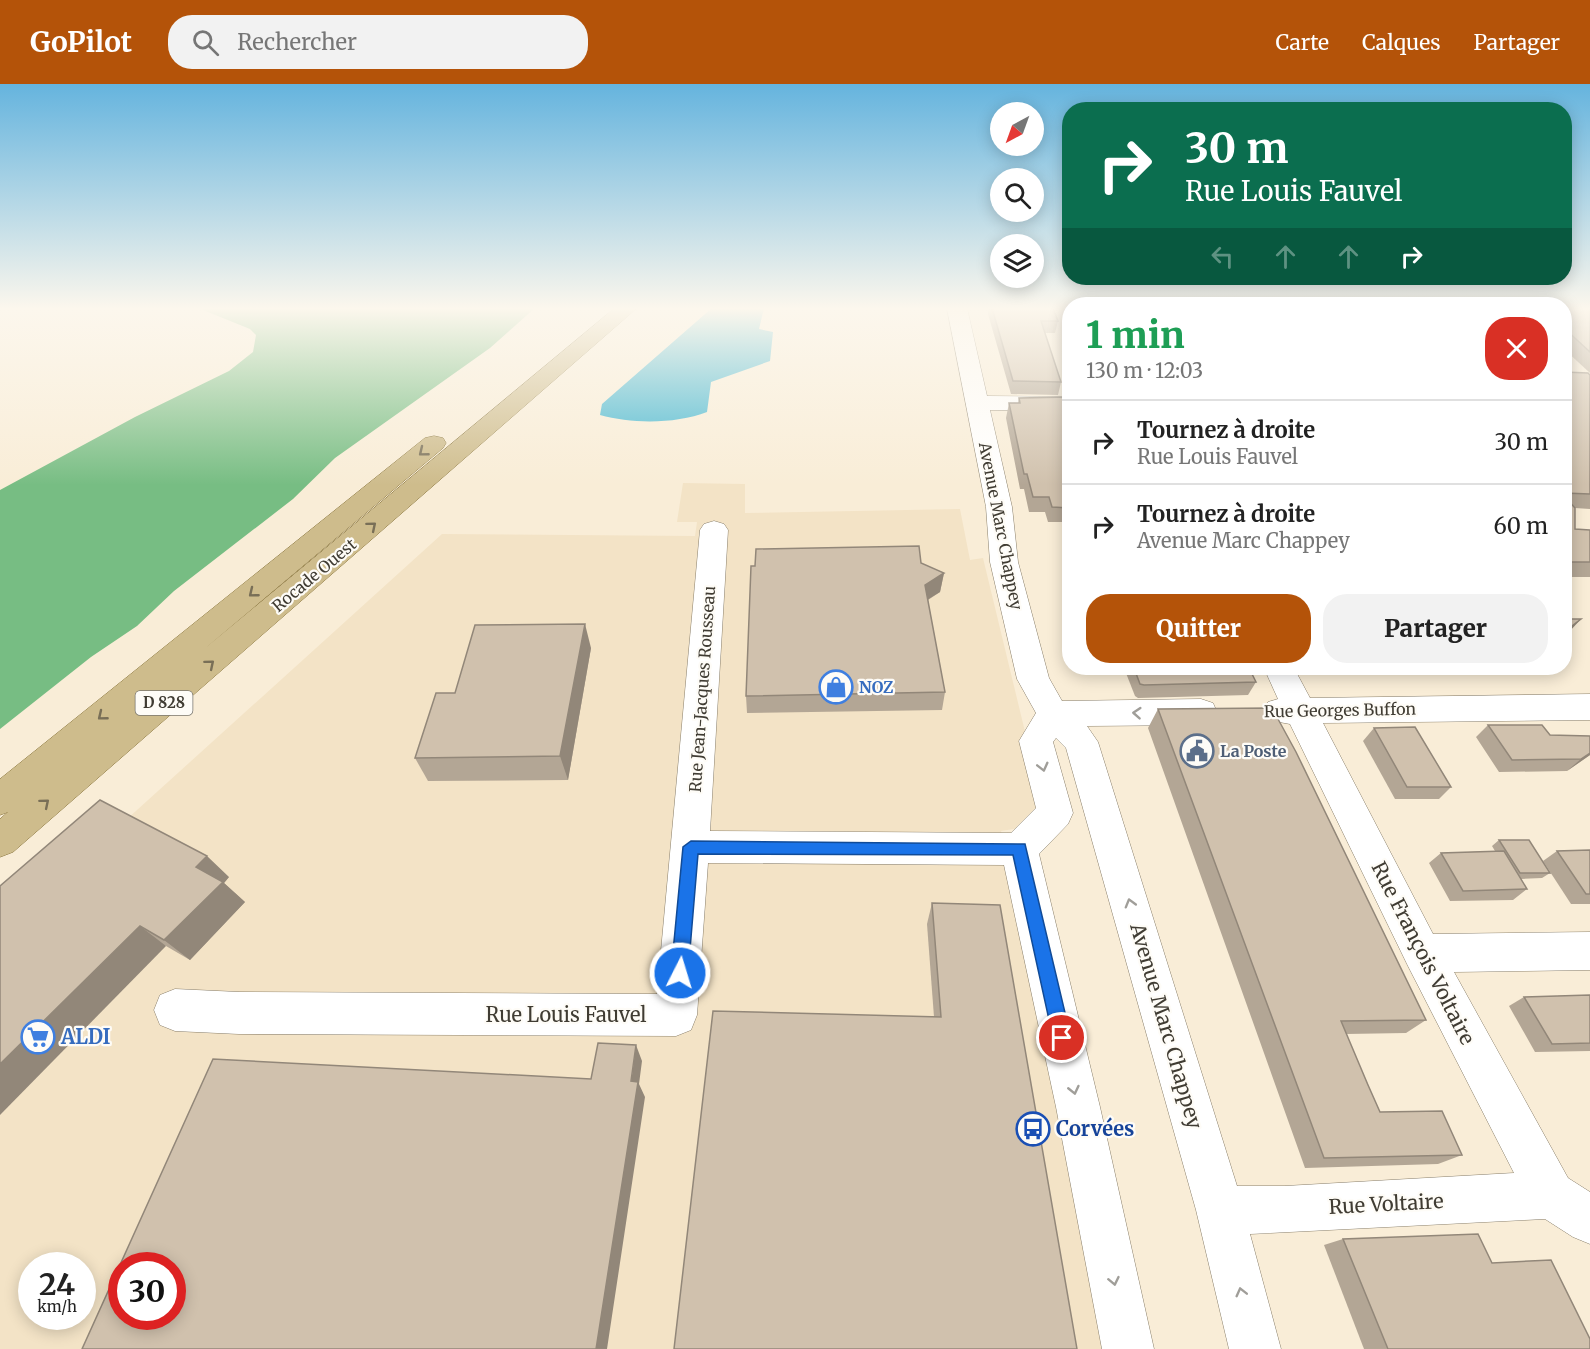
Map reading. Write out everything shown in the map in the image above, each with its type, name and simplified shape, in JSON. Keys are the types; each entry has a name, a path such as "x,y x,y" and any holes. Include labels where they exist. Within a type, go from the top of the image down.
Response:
{"main road":[{"name":"Rocade Ouest","path":"0,800 526,367"},
{"name":"Rocade Ouest","path":"0,841 558,367"}],"street":[{"name":"Avenue Marc Chappey","path":"969,367 999,507 1006,573 1033,679 1053,714 1081,742 1220,1210 1255,1349"},
{"path":"977,403 1062,404"},
{"name":"Rue Jean-Jacques Rousseau","path":"691,847 714,530"},
{"name":"Rue François Voltaire","path":"1282,675 1422,953 1551,1195 1590,1220"},
{"name":"Rue Georges Buffon","path":"1053,714 1590,707"},
{"path":"691,847 1019,849 1055,813 1036,741 1053,714"},
{"name":"Rue Louis Fauvel","path":"175,1010 239,1013 676,1015 691,847"},
{"path":"1019,849 1078,1107 1128,1349"},
{"path":"1422,953 1590,951"},
{"name":"Rue Voltaire","path":"1220,1210 1285,1210 1551,1195"}],"shaded area":[{"path":"683,483 745,484 745,513 960,509 970,560 983,558 1043,806 1025,827 1001,831 1109,1349 0,1349 0,934 442,534 695,536 697,522 677,522"}],"green space":[{"path":"234,367 463,367 335,458 293,499 174,591 137,626 91,657 0,729 0,490 135,417"}],"water":[{"path":"644,367 753,367 711,382 707,412 695,416 668,421 626,420 600,415 602,404"}],"building":[{"path":"1009,367 1056,367 1061,382 1013,381"},
{"path":"1572,372 1590,375 1590,494 1572,493"},
{"path":"1062,397 1062,508 1052,507 1049,497 1033,497 1027,474 1024,474 1009,403 1020,403 1019,398"},
{"path":"1572,505 1575,508 1575,529 1590,530 1590,562 1572,562"},
{"path":"919,546 921,563 944,573 925,585 945,692 746,696 751,566 755,566 756,549"},
{"path":"1572,619 1581,619 1572,626"},
{"path":"585,624 560,756 415,758 436,693 455,693 475,625"},
{"path":"1137,675 1252,675 1256,682 1144,685 1140,684"},
{"path":"1272,708 1296,752 1426,1020 1341,1021 1368,1085 1380,1112 1442,1111 1462,1155 1324,1158 1158,709"},
{"path":"1488,725 1542,725 1550,735 1590,736 1590,753 1581,759 1512,760"},
{"path":"1415,727 1451,787 1407,787 1374,728"},
{"name":"ALDI","path":"100,800 207,856 196,867 223,882 164,940 140,926 0,1064 0,886"},
{"path":"1499,840 1529,840 1550,873 1520,873"},
{"path":"1590,850 1590,894 1586,894 1557,851"},
{"path":"1504,851 1527,889 1463,891 1441,853"},
{"path":"932,903 1000,905 1077,1349 674,1349 713,1011 941,1017"},
{"path":"1590,995 1590,1043 1552,1044 1524,997"},
{"path":"598,1043 636,1045 631,1081 638,1082 596,1349 82,1349 91,1330 96,1330 96,1318 108,1291 108,1330 186,1330 186,1252 126,1252 213,1059 591,1079"},
{"path":"1478,1234 1492,1263 1551,1260 1590,1339 1590,1349 1388,1349 1343,1239"}],"place":[{"name":"NOZ","path":"836,687"},
{"name":"La Poste","path":"1197,751"},
{"name":"ALDI","path":"38,1037"},
{"name":"Corvées","path":"1033,1129"}],"route":[{"path":"680,973 691,847 1019,849 1062,1038"}]}
